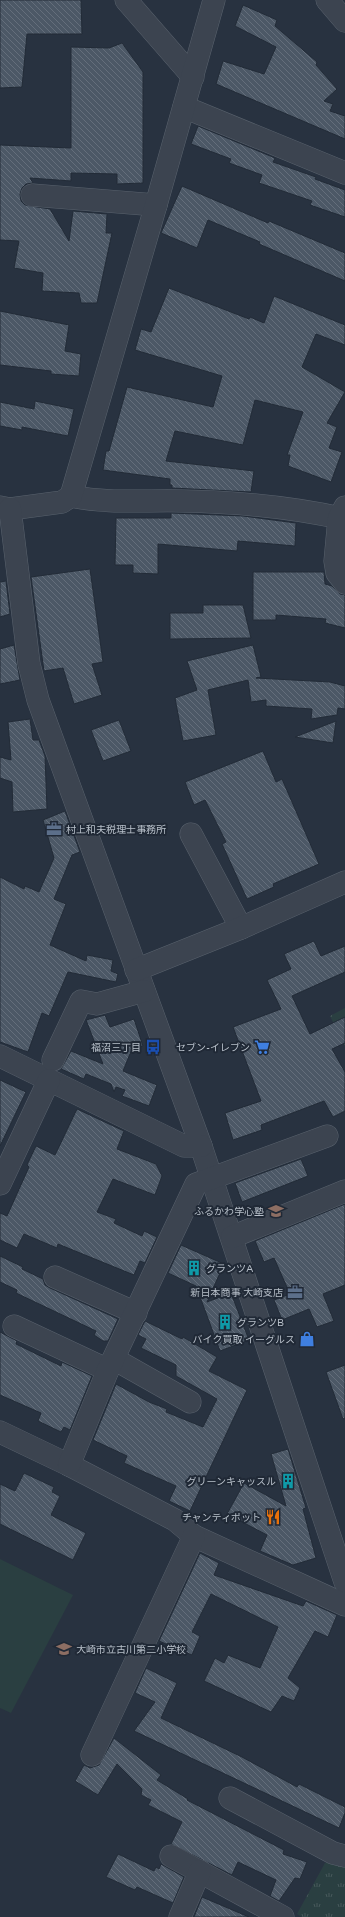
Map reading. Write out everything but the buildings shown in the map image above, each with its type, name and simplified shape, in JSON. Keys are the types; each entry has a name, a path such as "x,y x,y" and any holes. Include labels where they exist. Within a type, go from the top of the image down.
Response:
{"street":[{"path":"126,0 192,77"},
{"path":"214,0 156,205 70,496 62,502 5,508 29,664 38,700 201,1146 345,1579"},
{"path":"327,0 345,21"},
{"path":"184,107 345,173"},
{"path":"32,195 156,205"},
{"path":"70,496 91,500 183,501 260,505 343,515 335,561 337,573 345,583"},
{"path":"191,834 240,928"},
{"path":"136,970 240,928 345,882"},
{"path":"0,1184 81,1001 97,1004 144,992"},
{"path":"0,1056 51,1070 184,1146 201,1146"},
{"path":"69,1465 111,1364 196,1184 327,1136"},
{"path":"232,1237 345,1191"},
{"path":"55,1277 136,1313"},
{"path":"14,1326 111,1364 190,1402"},
{"path":"0,1432 69,1465 175,1520 194,1536 345,1605"},
{"path":"92,1755 194,1536"},
{"path":"230,1798 333,1853 345,1856"},
{"path":"171,1856 283,1917"},
{"path":"180,1917 200,1871"}],"green space":[{"path":"345,1008 345,1046 330,1016"},
{"path":"0,1559 73,1595 11,1713 0,1708"},
{"path":"331,1861 345,1866 345,1917 302,1917 297,1914 325,1863"}],"place":[{"name":"村上和夫税理士事務所","path":"54,829"},
{"name":"福沼三丁目","path":"153,1047"},
{"name":"セブン-イレブン","path":"262,1047"},
{"name":"ふるかわ学心塾","path":"276,1211"},
{"name":"グランツA","path":"194,1268"},
{"name":"新日本商事 大崎支店","path":"295,1292"},
{"name":"グランツB","path":"225,1322"},
{"name":"バイク買取 イーグルス","path":"307,1339"},
{"name":"グリーンキャッスル","path":"288,1481"},
{"name":"チャンティポット","path":"273,1517"},
{"name":"大崎市立古川第二小学校","path":"64,1649"}]}
